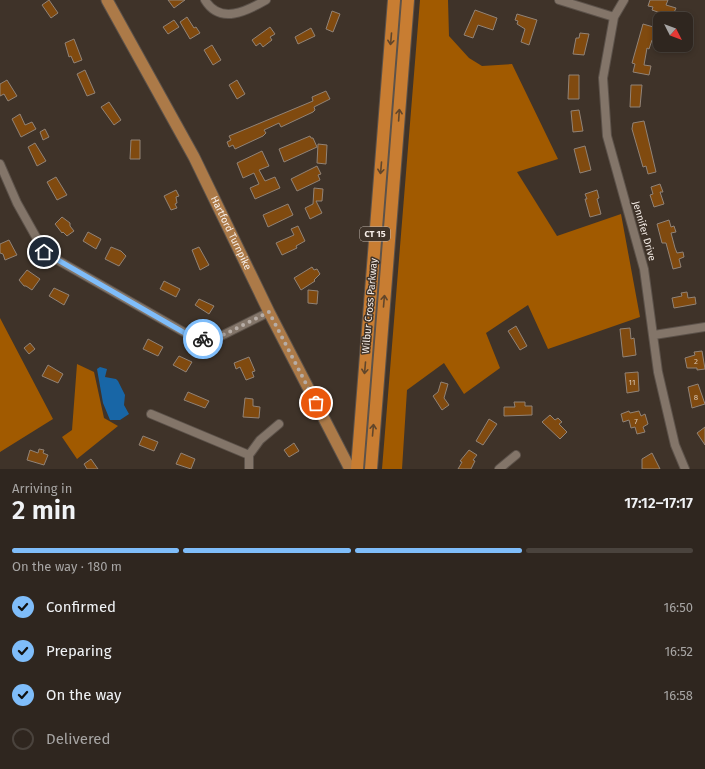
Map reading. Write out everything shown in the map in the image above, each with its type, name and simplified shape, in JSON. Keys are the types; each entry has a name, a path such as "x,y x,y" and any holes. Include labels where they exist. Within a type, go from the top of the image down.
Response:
{"highway":[{"name":"Wilbur Cross Parkway","path":"357,469 394,0"},
{"name":"Wilbur Cross Parkway","path":"371,469 408,0"}],"main road":[{"name":"Hartford Turnpike","path":"107,0 194,157 269,312 350,469"}],"street":[{"path":"205,0 208,6 218,12 232,15 266,0"},
{"path":"559,0 614,17"},
{"name":"Jennifer Drive","path":"624,0 614,17 603,78 607,136 644,269 658,372 675,445 686,469"},
{"path":"0,164 17,203 44,252 190,336 205,340 217,338 269,312"},
{"path":"654,335 705,327"},
{"path":"151,414 249,455"},
{"path":"249,469 249,455 260,440 279,424"},
{"path":"499,469 516,454"}],"shaded area":[{"path":"420,0 448,0 449,36 469,58 482,66 512,64 558,159 517,172 557,236 621,214 640,317 548,349 528,305 486,333 500,368 464,394 444,363 407,390 402,469 382,469"},
{"path":"0,318 53,419 0,452"},
{"path":"77,364 94,372 104,418 118,426 77,459 62,437 72,430"}],"water":[{"path":"100,367 107,369 105,377 116,379 118,381 125,395 124,405 129,414 120,420 110,420 103,403 97,369"}],"building":[{"path":"49,0 58,13 51,18 42,5"},
{"path":"168,0 185,0 174,8"},
{"path":"650,0 668,0 666,5 676,8 674,12 658,12 652,10 653,7 648,6"},
{"path":"475,10 497,18 493,30 478,25 473,38 464,35"},
{"path":"332,11 340,14 333,32 326,29"},
{"path":"517,14 537,20 529,45 521,42 525,29 517,24 518,21 515,20"},
{"path":"187,17 194,28 196,27 200,33 190,39 180,22"},
{"path":"174,20 179,27 168,34 163,27"},
{"path":"643,24 653,27 653,40 649,49 647,48 644,65 651,66 649,75 633,72 635,64 632,63"},
{"path":"270,27 275,34 270,37 272,40 263,47 260,43 256,46 252,40"},
{"path":"311,28 315,36 298,44 295,37"},
{"path":"580,33 589,34 584,55 573,54 576,38 579,38"},
{"path":"74,39 82,60 74,63 71,56 69,57 65,43"},
{"path":"212,45 221,60 213,65 204,50"},
{"path":"85,70 95,93 87,96 77,74"},
{"path":"569,75 579,75 579,99 568,99"},
{"path":"7,80 17,96 8,101 4,94 0,96 0,84"},
{"path":"237,80 245,94 237,99 229,85"},
{"path":"631,85 642,85 640,107 630,107"},
{"path":"326,91 330,99 314,107 315,110 313,112 281,127 279,123 264,130 266,133 263,136 235,149 233,145 229,147 227,142 231,140 229,136 313,101 312,97"},
{"path":"109,102 121,120 114,125 101,107"},
{"path":"579,110 583,131 573,132 571,111"},
{"path":"20,114 25,125 32,122 36,129 21,137 12,119"},
{"path":"644,121 656,172 648,174 646,166 643,167 632,129 633,123"},
{"path":"45,129 49,137 43,140 40,132"},
{"path":"310,136 313,138 317,147 284,162 279,149"},
{"path":"131,140 140,140 140,159 130,159"},
{"path":"35,143 46,161 37,166 28,147"},
{"path":"318,144 327,145 326,164 317,163"},
{"path":"585,146 591,170 580,173 574,149"},
{"path":"262,151 269,166 259,170 265,181 275,177 280,188 255,199 250,188 259,184 254,173 243,178 237,163"},
{"path":"317,166 321,174 318,175 320,180 297,191 291,179"},
{"path":"56,177 67,195 57,200 47,182"},
{"path":"660,184 663,192 660,192 664,204 654,207 650,195 653,194 651,187"},
{"path":"314,188 323,189 322,201 316,201 322,213 310,219 305,208 313,204"},
{"path":"176,190 179,196 176,197 177,203 175,204 177,208 171,210 164,196"},
{"path":"597,190 599,198 597,199 601,214 590,217 585,194"},
{"path":"288,204 293,215 268,227 263,215"},
{"path":"62,217 70,223 70,226 74,231 67,236 63,232 62,233 55,224"},
{"path":"669,220 671,227 674,226 676,232 671,233 677,253 683,252 684,257 679,259 681,267 673,269 666,243 662,243 657,224"},
{"path":"298,226 305,241 296,246 297,248 282,255 276,243 294,235 291,229"},
{"path":"88,232 101,239 96,249 83,241"},
{"path":"9,240 17,255 5,260 3,254 0,253 0,244"},
{"path":"111,247 121,251 126,256 119,266 105,259"},
{"path":"199,247 209,265 200,270 192,250"},
{"path":"312,267 314,270 317,269 320,274 314,280 315,281 301,290 294,278"},
{"path":"27,270 40,279 32,290 24,286 19,280"},
{"path":"164,281 180,289 176,297 160,289"},
{"path":"54,288 69,295 64,305 49,296"},
{"path":"308,290 318,291 317,304 308,303"},
{"path":"687,292 688,298 695,297 696,304 674,308 672,298 682,296 681,293"},
{"path":"199,299 214,306 209,314 195,305"},
{"path":"516,326 527,346 520,350 508,331"},
{"path":"630,328 631,339 634,338 636,355 623,357 620,329"},
{"path":"148,339 163,347 158,356 143,349"},
{"path":"30,343 35,349 29,354 24,348"},
{"path":"702,351 705,369 697,370 697,368 687,368 685,358 695,355 694,352"},
{"path":"179,356 192,362 186,372 173,365"},
{"path":"249,357 255,371 252,372 254,377 246,380 240,367 236,369 234,363"},
{"path":"48,365 63,374 58,383 42,376"},
{"path":"638,372 639,391 627,393 625,373"},
{"path":"441,382 448,384 444,398 449,405 442,410 433,396 438,392"},
{"path":"698,384 705,404 692,408 688,387"},
{"path":"188,392 209,401 205,408 184,400"},
{"path":"245,398 253,399 253,406 260,407 259,418 243,417"},
{"path":"514,402 525,402 525,406 532,406 532,415 504,416 504,407 515,407"},
{"path":"629,411 630,413 639,411 641,416 645,414 648,424 643,427 645,432 637,434 635,427 631,428 629,420 623,422 621,414"},
{"path":"550,415 555,420 558,418 562,422 559,424 567,432 560,439 542,422"},
{"path":"489,419 497,424 483,445 476,441"},
{"path":"705,427 705,445 697,433"},
{"path":"143,436 158,442 154,451 139,445"},
{"path":"294,443 299,451 289,457 284,450"},
{"path":"39,449 44,450 43,453 48,455 44,465 27,460 30,450 38,453"},
{"path":"469,450 477,455 473,460 475,461 471,469 458,469 462,462 460,461"},
{"path":"181,453 195,459 191,469 176,464"},
{"path":"652,453 660,469 642,469 642,459"},
{"path":"91,459 98,469 87,469 84,464"}],"way so far":[{"path":"203,339 217,338 269,312 316,403"}],"route":[{"path":"44,252 52,258 190,336 203,339"}]}
